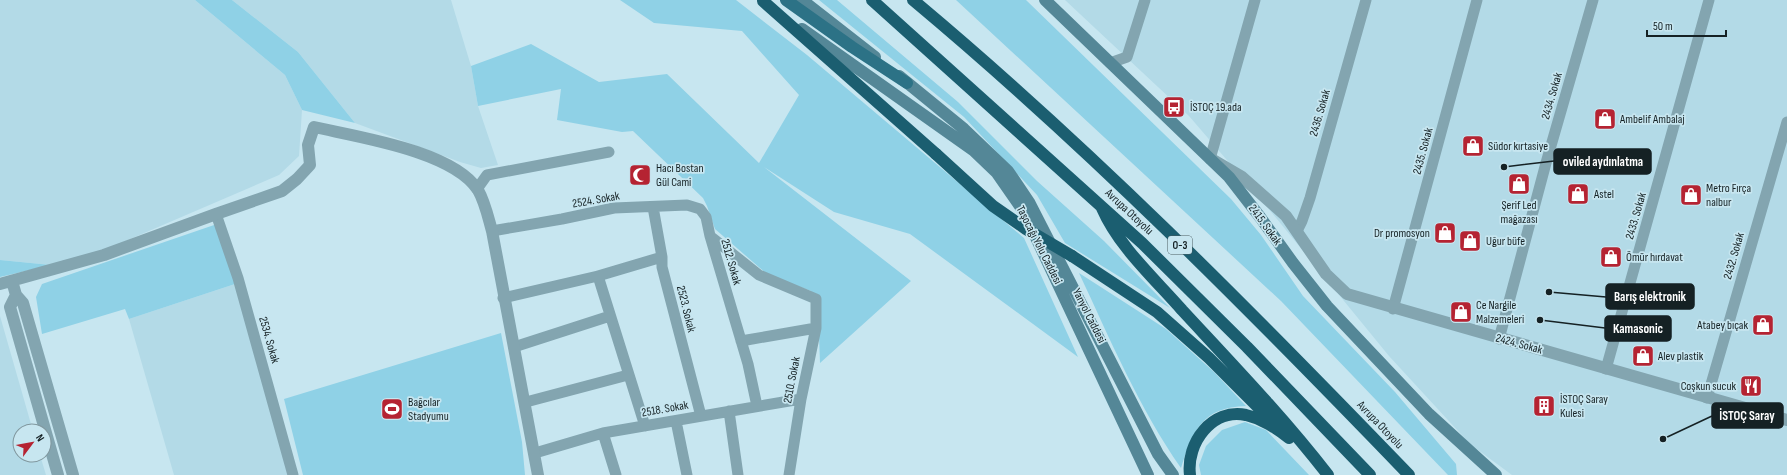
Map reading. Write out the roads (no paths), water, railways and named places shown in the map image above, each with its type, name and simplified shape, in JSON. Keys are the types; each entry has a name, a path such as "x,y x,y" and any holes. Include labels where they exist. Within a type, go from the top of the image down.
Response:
{"highway":[{"path":"868,0 882,9"},
{"name":"Avrupa Otoyolu","path":"872,0 1142,243 1247,347 1370,475"},
{"name":"Avrupa Otoyolu","path":"913,0 1028,100 1144,209 1324,386 1409,475"},
{"path":"927,0 942,24"},
{"path":"762,1 993,206 1026,229 1072,256 1157,312 1209,358 1328,475"},
{"path":"1100,204 1110,227 1145,268 1282,419 1328,475"},
{"path":"1190,475 1190,457 1198,437 1210,424 1226,416 1236,414 1255,417 1290,438"}],"main road":[{"path":"786,0 852,48 907,83"},
{"name":"Yanyol Caddesi","path":"802,0 964,129 1008,172 1029,202 1158,454 1173,475"},
{"name":"2415. Sokak","path":"1045,0 1210,159 1242,194 1292,264 1327,306 1429,414 1496,475"},
{"name":"Taşocağı Yolu Caddesi","path":"762,1 972,150 997,173 1024,212 1148,475"},
{"path":"1478,458 1487,475"}],"street":[{"path":"1110,63 1127,57 1145,0"},
{"path":"1210,159 1256,0"},
{"name":"2436. Sokak","path":"1297,231 1310,198 1366,0"},
{"name":"2435. Sokak","path":"1393,309 1477,0"},
{"name":"2434. Sokak","path":"1499,339 1546,164 1593,0"},
{"name":"2433. Sokak","path":"1606,369 1709,0"},
{"name":"2432. Sokak","path":"1707,398 1787,122"},
{"path":"0,284 104,255 282,191 297,180 310,164 308,145 314,127 423,153 453,168 463,175 478,190 484,204 492,231 503,298 526,402 538,475"},
{"path":"478,190 488,175 609,152"},
{"name":"2424. Sokak","path":"1210,159 1226,166 1256,188 1286,216 1326,274 1347,294 1393,309 1787,420"},
{"name":"2524. Sokak","path":"492,231 614,208 694,206 700,209 706,217 710,236"},
{"name":"2523. Sokak","path":"653,207 662,257 662,268 701,416"},
{"name":"2534. Sokak","path":"216,214 238,278 293,475"},
{"name":"2512. Sokak","path":"710,236 759,275 808,296"},
{"name":"2512. Sokak","path":"710,236 741,341 757,406"},
{"path":"503,298 598,276 662,257"},
{"path":"598,276 645,426"},
{"path":"12,281 16,295 23,303 72,475"},
{"path":"16,295 10,307 58,475"},
{"name":"2510. Sokak","path":"789,475 801,399 816,328 816,299 808,296"},
{"path":"514,347 610,316"},
{"path":"741,341 816,328"},
{"path":"526,402 628,375"},
{"name":"2518. Sokak","path":"535,453 603,433 801,399"},
{"path":"729,411 738,475"},
{"path":"676,421 687,475"},
{"path":"603,433 616,475"}],"place":[{"name":"İSTOÇ 19.ada","path":"1174,107"},
{"name":"Ambelif Ambalaj","path":"1605,119"},
{"name":"Südor kırtasiye","path":"1473,146"},
{"name":"oviled aydınlatma","path":"1504,167"},
{"name":"Hacı Bostan Gül Cami","path":"640,175"},
{"name":"Şerif Led mağazası","path":"1519,184"},
{"name":"Astel","path":"1578,194"},
{"name":"Metro Fırça nalbur","path":"1691,195"},
{"name":"Dr promosyon","path":"1445,233"},
{"name":"Uğur büfe","path":"1470,241"},
{"name":"Ömür hırdavat","path":"1611,257"},
{"name":"Barış elektronik","path":"1549,292"},
{"name":"Ce Nargile Malzemeleri","path":"1461,312"},
{"name":"Kamasonic","path":"1540,320"},
{"name":"Atabey bıçak","path":"1763,325"},
{"name":"Alev plastik","path":"1643,356"},
{"name":"Coşkun sucuk","path":"1751,386"},
{"name":"İSTOÇ Saray Kulesi","path":"1544,406"},
{"name":"Bağcılar Stadyumu","path":"392,409"},
{"name":"İSTOÇ Saray","path":"1663,439"}]}
